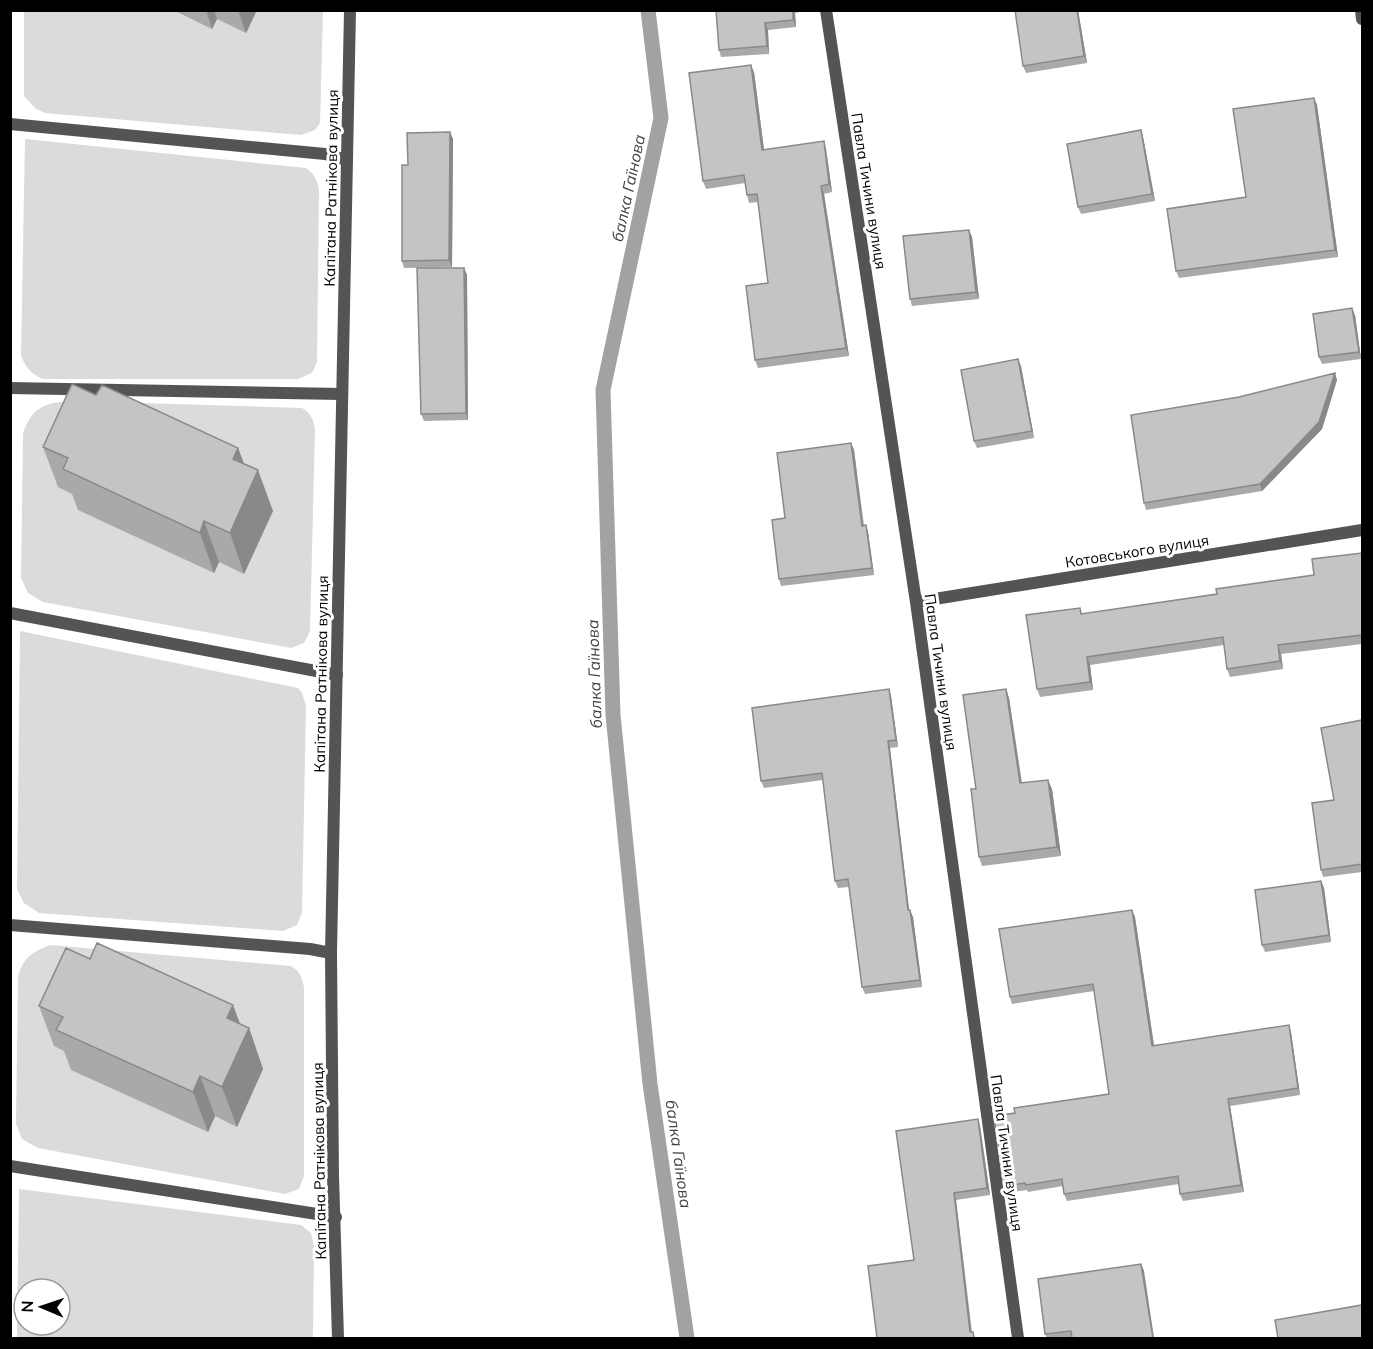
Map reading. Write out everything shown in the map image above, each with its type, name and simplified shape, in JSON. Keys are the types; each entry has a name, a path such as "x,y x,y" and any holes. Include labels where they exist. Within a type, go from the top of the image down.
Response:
{"street":[{"name":"Капітана Ратнікова вулиця","path":"338,1338 333,1176 331,953 350,10"},
{"name":"Павла Тичини вулиця","path":"826,10 916,602 1018,1338"},
{"path":"1361,10 1362,19"},
{"path":"10,124 325,154 347,160"},
{"path":"10,388 342,394"},
{"name":"Котовського вулиця","path":"916,602 1362,530"},
{"path":"10,613 337,675"},
{"path":"10,925 310,949 331,953"},
{"path":"10,1166 336,1217"}],"shaded area":[{"path":"24,11 323,11 320,123 315,130 301,135 45,113 36,109 24,96"},
{"path":"25,139 309,170 319,190 317,362 312,373 298,379 43,379 35,375 27,367 21,355"},
{"path":"56,402 302,408 308,412 315,429 310,631 304,643 291,648 43,602 28,593 21,578 23,433 31,416 42,407"},
{"path":"20,631 298,688 306,706 302,913 297,925 283,931 39,913 24,903 17,889"},
{"path":"50,945 291,966 297,970 304,987 304,1176 299,1189 285,1194 38,1148 22,1139 16,1124 18,976 23,964 30,956"},
{"path":"19,1189 301,1225 311,1233 314,1246 313,1338 17,1338 72,1337 72,1277 18,1277"}],"building":[{"path":"716,10 793,10 793,20 765,23 767,46 719,50"},
{"path":"1015,10 1077,10 1084,56 1023,66"},
{"path":"751,65 762,150 824,141 829,184 821,186 846,348 755,360 746,286 768,283 757,194 747,195 744,175 703,181 689,73"},
{"path":"1314,98 1335,250 1176,271 1167,209 1246,197 1233,109"},
{"path":"1141,130 1152,194 1078,207 1067,144"},
{"path":"450,132 449,260 402,261 402,165 408,165 407,133"},
{"path":"969,230 976,292 910,299 903,236"},
{"path":"417,268 464,268 466,413 421,414"},
{"path":"1352,308 1359,352 1319,357 1313,314"},
{"path":"1018,359 1032,431 974,441 961,370"},
{"path":"1335,373 1319,422 1260,484 1144,503 1131,415 1239,397"},
{"path":"72,384 96,395 102,385 238,448 233,459 258,470 230,533 204,521 200,533 63,469 68,458 43,447"},
{"path":"851,443 862,526 866,525 872,568 779,579 772,520 785,518 777,453"},
{"path":"1362,553 1362,635 1278,645 1280,661 1227,669 1223,637 1087,657 1090,682 1037,689 1026,615 1080,608 1081,614 1217,594 1216,589 1314,575 1312,559"},
{"path":"889,689 896,740 888,741 908,910 910,910 920,980 862,987 848,879 835,881 822,773 761,781 752,708"},
{"path":"1006,689 1020,783 1048,780 1057,847 979,857 971,789 976,789 963,695"},
{"path":"1362,720 1362,864 1321,870 1312,803 1334,800 1321,728"},
{"path":"1321,881 1329,935 1262,945 1255,890"},
{"path":"1132,910 1152,1046 1289,1025 1298,1088 1228,1099 1241,1185 1180,1194 1178,1176 1064,1194 1062,1179 1004,1186 994,1116 1015,1113 1014,1108 1109,1094 1093,984 1010,997 999,929"},
{"path":"97,943 233,1005 227,1018 249,1028 222,1087 200,1076 193,1092 56,1030 63,1017 39,1006 66,948 90,959"},
{"path":"978,1119 987,1188 954,1193 970,1332 973,1332 974,1338 877,1338 868,1266 914,1260 896,1131"},
{"path":"1141,1264 1153,1338 1072,1338 1071,1331 1045,1334 1038,1279"},
{"path":"1362,1305 1362,1338 1278,1338 1275,1320"}],"waterway":[{"name":"балка Гаїнова","path":"648,10 661,118 603,390 613,715 650,1084 687,1338"}]}
